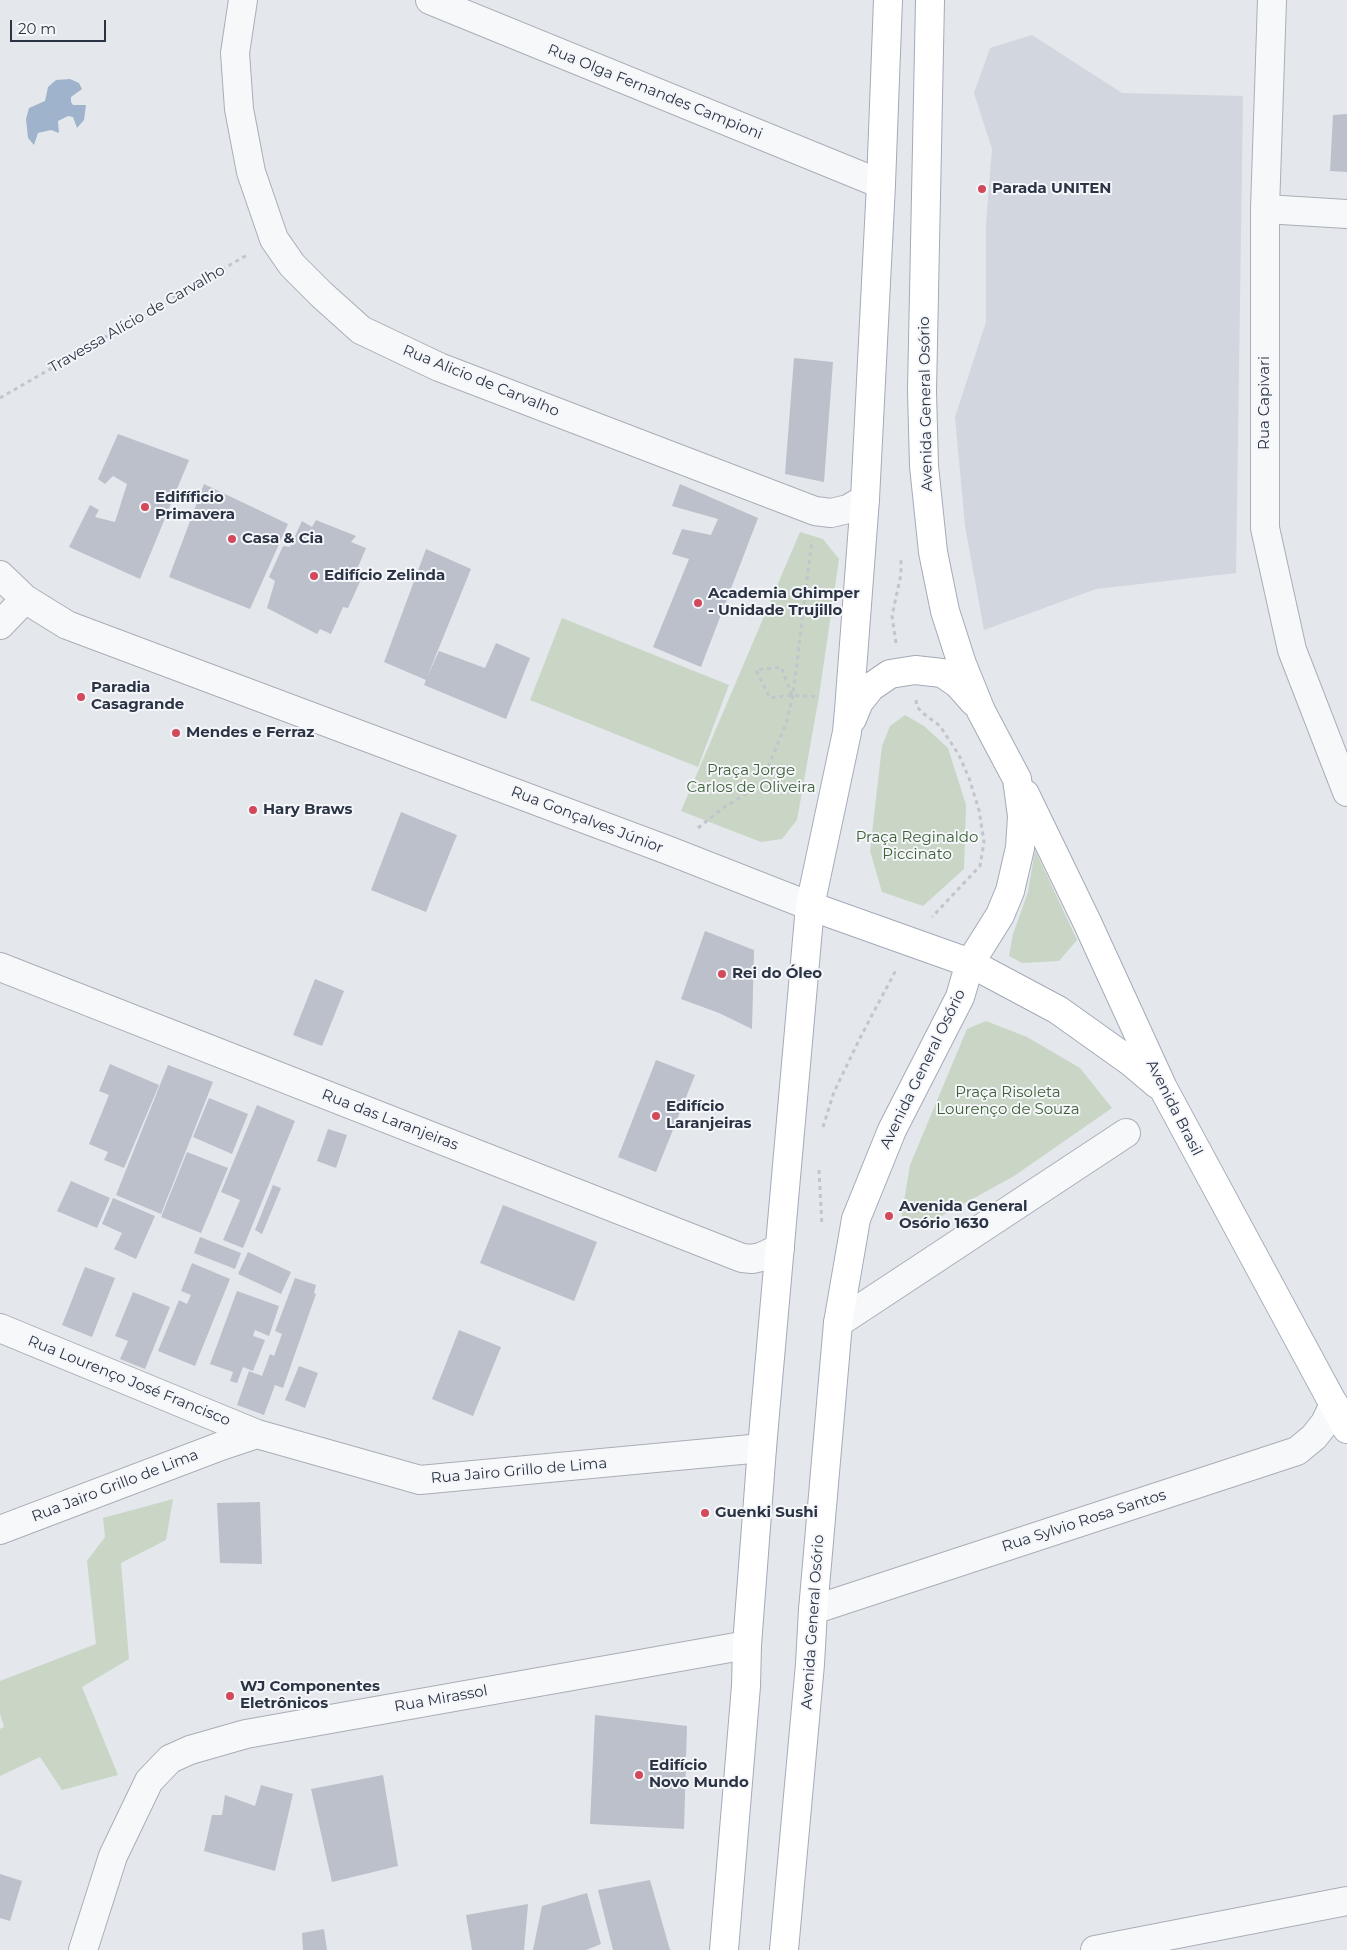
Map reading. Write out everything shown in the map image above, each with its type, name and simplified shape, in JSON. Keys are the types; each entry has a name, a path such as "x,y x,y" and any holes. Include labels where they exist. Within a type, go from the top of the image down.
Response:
{"main road":[{"name":"Avenida General Osório","path":"784,1950 838,1323 856,1219 892,1130 960,997 970,963 1000,915 1010,891 1020,848 1022,816 1017,779 981,711 962,664 945,611 933,552 924,466 922,381 930,0"},
{"path":"724,1950 745,1696 762,1448 810,906 847,732 865,499 881,184 887,4"},
{"path":"847,732 859,702 871,687 890,674 915,670 942,673 958,684 981,711"},
{"name":"Avenida Brasil","path":"1017,779 1087,922 1162,1088 1347,1429"},
{"name":"Rua Gonçalves Júnior","path":"810,906 970,963 1058,1010 1131,1062 1162,1088"}],"street":[{"name":"Rua Alicio de Carvalho","path":"243,0 235,53 239,109 251,172 274,239 292,265 361,330 439,367 815,511 831,513 848,509 865,499"},
{"name":"Rua Olga Fernandes Campioni","path":"430,0 881,184"},
{"name":"Rua Capivari","path":"1272,0 1265,209 1265,528 1292,650 1347,792"},
{"path":"1265,209 1347,214"},
{"name":"Rua Gonçalves Júnior","path":"0,575 24,599 67,625 670,851 810,906"},
{"path":"0,625 24,599"},
{"name":"Rua das Laranjeiras","path":"0,967 742,1258 752,1259 761,1257 780,1248"},
{"path":"838,1323 1126,1133"},
{"name":"Rua Lourenço José Francisco","path":"0,1328 257,1434"},
{"name":"Rua Sylvio Rosa Santos","path":"813,1610 1297,1451 1314,1437 1325,1424 1334,1404"},
{"name":"Rua Jairo Grillo de Lima","path":"0,1530 257,1434 420,1480 762,1448"},
{"name":"Rua Mirassol","path":"83,1950 114,1856 149,1781 170,1759 246,1734 747,1645"},
{"path":"1095,1950 1347,1902"}],"path":[{"name":"Travessa Alício de Carvalho","path":"0,398 274,239"},
{"path":"670,851 723,808 761,785 787,721 792,695 815,511"},
{"path":"897,644 892,616 901,574 901,557"},
{"path":"780,667 792,695 770,698 756,670 780,667"},
{"path":"915,696 917,707 940,726 959,755 969,778 979,810 984,842 980,866 929,922"}],"shaded area":[{"path":"1032,35 1122,93 1243,96 1236,573 1096,589 984,630 965,526 955,417 986,322 986,225 992,149 974,93 990,48"}],"green space":[{"name":"Praça Jorge Carlos de Oliveira","path":"800,532 823,539 839,559 819,696 797,820 782,839 761,842 681,811"},
{"path":"562,618 729,685 698,767 530,700"},
{"name":"Praça Reginaldo Piccinato","path":"905,715 924,726 948,748 966,805 964,869 923,906 882,892 870,851 882,746 890,726"},
{"path":"1035,850 1077,940 1059,961 1022,963 1009,956 1013,934 1028,892"},
{"name":"Praça Risoleta Lourenço de Souza","path":"986,1021 1027,1037 1080,1068 1112,1108 1014,1176 918,1229 901,1220 910,1165 967,1029"},
{"path":"173,1499 166,1540 121,1563 129,1659 82,1687 118,1775 62,1790 40,1757 0,1776 0,1729 4,1727 0,1713 0,1681 96,1644 87,1561 105,1537 103,1518"}],"water":[{"path":"70,79 79,83 82,89 71,97 71,102 73,105 86,105 84,120 77,128 73,117 68,116 58,121 59,133 51,130 38,133 34,145 28,138 26,119 29,108 45,101 48,87 56,80"}],"building":[{"path":"1347,114 1347,172 1330,171 1333,115"},
{"path":"794,358 833,362 824,482 785,474"},
{"name":"Edifíficio Primavera","path":"118,434 189,460 140,579 69,547 90,505 99,510 95,517 115,522 127,484 113,476 105,484 98,479"},
{"name":"Casa & Cia","path":"204,484 288,524 250,609 169,577"},
{"name":"Academia Ghimper - Unidade Trujillo","path":"680,484 758,518 701,667 653,647 689,559 672,554 682,529 711,535 718,519 672,506"},
{"name":"Edifício Zelinda","path":"316,520 356,536 351,542 366,548 355,574 362,577 348,608 343,607 331,634 320,629 317,634 267,608 275,581 269,577 283,546 290,547 302,521 312,527"},
{"path":"426,549 471,569 427,677 439,651 485,668 496,643 530,658 506,719 424,685 426,680 384,662"},
{"path":"401,812 457,835 426,912 371,890"},
{"name":"Rei do Óleo","path":"705,931 754,950 752,1029 719,1013 681,999"},
{"path":"315,979 344,991 322,1046 293,1035"},
{"name":"Edifício Laranjeiras","path":"656,1060 695,1075 656,1172 618,1157"},
{"path":"110,1064 159,1085 124,1168 104,1160 108,1152 89,1144 109,1095 99,1091"},
{"path":"168,1065 213,1082 161,1214 116,1195"},
{"path":"209,1098 248,1114 232,1154 193,1137"},
{"path":"257,1105 295,1121 243,1248 223,1240 240,1200 221,1192"},
{"path":"328,1129 347,1135 336,1168 317,1161"},
{"path":"187,1152 228,1168 201,1233 161,1217"},
{"path":"71,1181 110,1198 97,1228 57,1211"},
{"path":"273,1185 281,1188 262,1234 255,1230"},
{"path":"113,1198 155,1216 136,1259 114,1249 122,1233 102,1224"},
{"path":"503,1205 597,1242 574,1301 480,1263"},
{"path":"200,1237 241,1253 235,1269 194,1253"},
{"path":"248,1252 291,1272 281,1294 238,1274"},
{"path":"192,1263 230,1279 195,1366 158,1351 179,1300 187,1304 191,1295 181,1291"},
{"path":"85,1267 115,1278 92,1337 62,1325"},
{"path":"295,1278 316,1285 314,1293 316,1294 283,1388 275,1385 264,1415 237,1405 249,1371 262,1376 270,1354 274,1356 282,1334 275,1331"},
{"path":"237,1291 279,1306 269,1336 255,1330 253,1336 265,1340 253,1371 243,1367 237,1383 230,1381 233,1372 210,1364"},
{"path":"133,1292 170,1307 145,1369 120,1359 128,1341 115,1336"},
{"path":"459,1330 501,1347 473,1416 432,1399"},
{"path":"299,1366 318,1373 305,1408 285,1400"},
{"path":"260,1502 262,1564 220,1563 217,1503"},
{"name":"Edifício Novo Mundo","path":"595,1715 687,1726 684,1829 590,1824"},
{"path":"383,1775 398,1866 332,1882 311,1789"},
{"path":"261,1785 293,1794 275,1871 204,1851 212,1815 222,1815 225,1795 255,1806"},
{"path":"0,1874 22,1881 10,1921 0,1918"},
{"path":"650,1880 670,1950 613,1950 598,1890"},
{"path":"587,1893 601,1944 586,1950 533,1950 542,1906"},
{"path":"528,1904 524,1950 472,1950 466,1915"},
{"path":"324,1929 327,1950 303,1950 302,1933"}],"place":[{"name":"Parada UNITEN","path":"982,189"},
{"name":"Edifíficio Primavera","path":"145,507"},
{"name":"Casa & Cia","path":"232,539"},
{"name":"Edifício Zelinda","path":"314,576"},
{"name":"Academia Ghimper - Unidade Trujillo","path":"698,603"},
{"name":"Paradia Casagrande","path":"81,697"},
{"name":"Mendes e Ferraz","path":"176,733"},
{"name":"Hary Braws","path":"253,810"},
{"name":"Rei do Óleo","path":"722,974"},
{"name":"Edifício Laranjeiras","path":"656,1116"},
{"name":"Avenida General Osório 1630","path":"889,1216"},
{"name":"Guenki Sushi","path":"705,1513"},
{"name":"WJ Componentes Eletrônicos","path":"230,1696"},
{"name":"Edifício Novo Mundo","path":"639,1775"}]}
